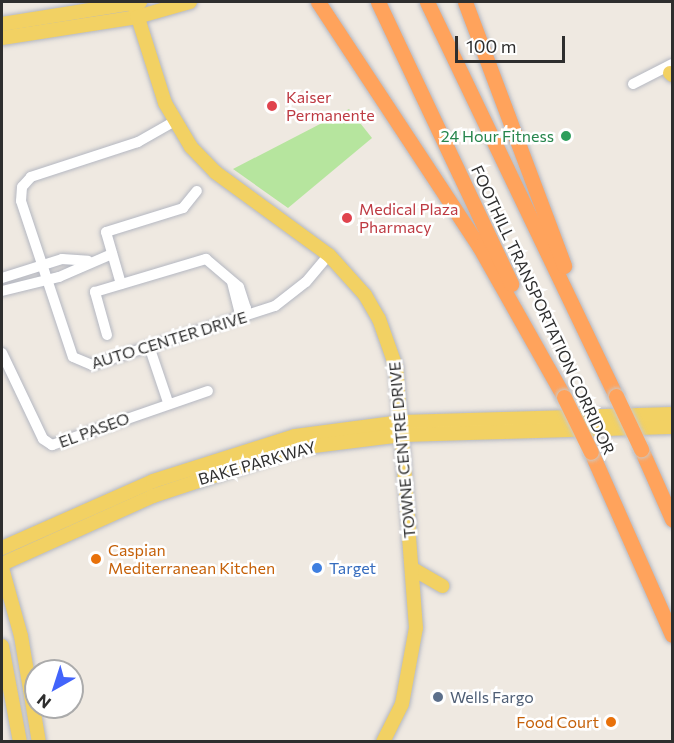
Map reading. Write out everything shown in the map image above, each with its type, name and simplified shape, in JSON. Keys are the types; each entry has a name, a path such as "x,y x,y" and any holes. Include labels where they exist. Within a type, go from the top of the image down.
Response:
{"highway":[{"path":"318,2 479,246 564,397"},
{"name":"FOOTHILL TRANSPORTATION CORRIDOR","path":"378,2 591,452 672,635"},
{"name":"FOOTHILL TRANSPORTATION CORRIDOR","path":"427,2 616,396 672,519"},
{"path":"465,2 568,278 573,306"}],"main road":[{"path":"2,24 136,6 190,2"},
{"path":"2,38 136,6"},
{"name":"TOWNE CENTRE DRIVE","path":"136,6 155,80 174,121 215,172 329,255 365,295 379,319 396,367 416,628 402,704 383,741"},
{"name":"BAKE PARKWAY","path":"2,548 153,481 295,436 672,414"},
{"name":"BAKE PARKWAY","path":"2,566 153,496 298,448 401,429 672,427"},
{"path":"153,496 164,486 214,460"},
{"path":"2,566 21,636 39,741"},
{"path":"412,569 443,586 429,590 415,601"},
{"path":"2,646 20,741"}],"street":[{"path":"633,84 669,71"},
{"name":"AUTO CENTER DRIVE","path":"174,121 138,142 26,182 21,201 69,352 78,362 92,365 285,300 329,255"},
{"path":"121,284 106,231 183,208 197,191"},
{"path":"2,291 45,279 112,254"},
{"path":"2,278 62,259 84,264"},
{"path":"107,335 95,292 210,259 232,282 239,310 245,314"},
{"path":"152,345 168,402"},
{"name":"EL PASEO","path":"2,354 43,439 52,445 168,402 208,391"}],"green space":[{"path":"349,109 372,138 288,208 233,169"}],"place":[{"name":"Kaiser Permanente","path":"272,106"},
{"name":"24 Hour Fitness","path":"566,136"},
{"name":"Medical Plaza Pharmacy","path":"347,218"},
{"name":"Caspian Mediterranean Kitchen","path":"96,559"},
{"name":"Target","path":"317,568"},
{"name":"Wells Fargo","path":"438,697"},
{"name":"Food Court","path":"611,722"}]}
